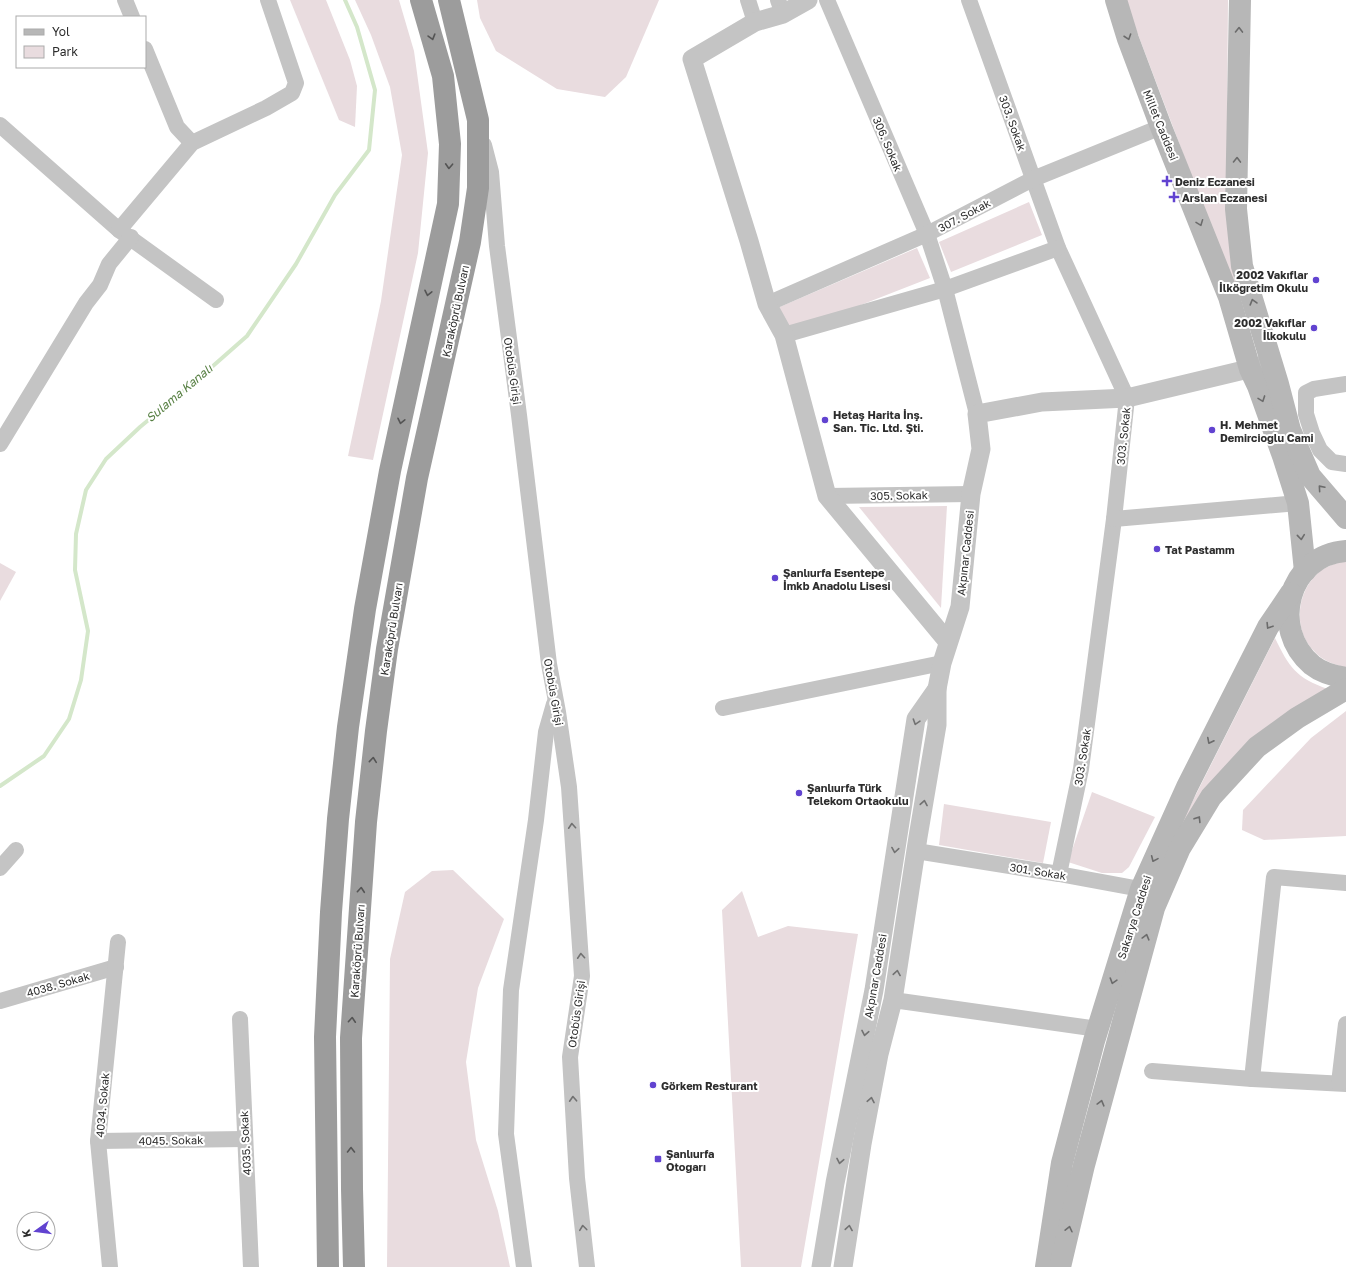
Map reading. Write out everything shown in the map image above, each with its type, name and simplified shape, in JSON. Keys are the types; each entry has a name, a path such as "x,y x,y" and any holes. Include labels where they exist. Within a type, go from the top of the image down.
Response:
{"highway":[{"path":"328,1267 325,1037 331,912 338,820 348,727 365,609 390,471 448,204 450,144 443,76 421,0"},
{"name":"Karaköprü Bulvarı","path":"354,1267 351,1038 365,829 376,731 387,649 418,478 470,242 478,188 478,120 449,0"},
{"path":"321,1267 327,1186"},
{"path":"352,1189 364,1267"}],"main road":[{"name":"Millet Caddesi","path":"1116,0 1128,39 1161,127 1229,297 1261,367 1278,384 1290,430 1310,476 1346,518"},
{"name":"Millet Caddesi","path":"1240,0 1236,209 1242,266 1261,367 1258,386 1298,503 1305,571"},
{"name":"Sakarya Caddesi","path":"1046,1267 1062,1163 1098,1029 1151,890 1187,787 1268,627 1291,593 1297,581 1305,571 1320,558 1337,551 1346,551"},
{"path":"1291,593 1288,613 1290,633 1299,651 1313,666 1330,675 1346,678"},
{"name":"Sakarya Caddesi","path":"1060,1267 1086,1158 1154,908 1151,890 1180,848 1211,797 1257,747 1297,718 1346,689"}],"street":[{"path":"125,0 132,16"},
{"path":"0,444 86,303 100,285 125,234 192,143 266,108 292,93 296,83 268,0"},
{"path":"748,0 754,22"},
{"path":"808,0 780,7 692,59 749,241 766,304 784,335 827,496 948,642"},
{"name":"306. Sokak","path":"827,0 927,234 945,289 977,414"},
{"name":"303. Sokak","path":"969,0 1058,248 1127,398 1114,519 1081,769 1059,874"},
{"path":"146,51 177,127 192,143"},
{"name":"Otobüs Girişi","path":"478,120 491,172 497,246 519,415 548,664 569,787 582,976 570,1057 577,1178 587,1267"},
{"path":"0,125 125,234 216,300"},
{"name":"307. Sokak","path":"766,304 927,234 1033,179 1161,127"},
{"path":"784,335 945,289 1058,248"},
{"path":"977,414 1042,402 1127,398 1261,367"},
{"path":"1346,384 1314,389 1306,393 1306,414 1312,433 1320,450 1332,462 1346,464"},
{"name":"Akpınar Caddesi","path":"843,1267 862,1144 879,1054 892,1000 937,725 937,689 942,663 960,607 971,494 981,450 977,414"},
{"name":"305. Sokak","path":"827,496 971,494"},
{"path":"1114,519 1298,503"},
{"path":"724,708 942,663"},
{"name":"Akpınar Caddesi","path":"821,1267 835,1183 874,990 916,719 937,689"},
{"path":"524,1267 506,1134 512,990 536,820 546,732 555,699"},
{"path":"0,868 16,850"},
{"name":"301. Sokak","path":"916,852 1151,890"},
{"path":"1252,1079 1274,878 1346,883"},
{"name":"4034. Sokak","path":"110,1267 98,1141 118,942"},
{"name":"4038. Sokak","path":"0,1001 116,967"},
{"path":"892,1000 1098,1029"},
{"name":"4035. Sokak","path":"240,1019 244,1139 251,1267"},
{"path":"1152,1071 1343,1084 1346,1024"},
{"name":"4045. Sokak","path":"98,1141 244,1139"}],"green space":[{"path":"290,0 326,0 350,60 357,86 355,127 339,120"},
{"path":"355,0 399,0 414,51 428,153 418,253 373,460 348,456 381,301 402,155 390,87 371,35"},
{"path":"477,0 659,0 626,77 605,97 557,89 496,51 480,18"},
{"path":"1125,0 1228,0 1227,122 1236,284 1244,329 1181,148"},
{"path":"1029,202 1042,235 951,272 939,242"},
{"path":"917,248 930,278 784,335 775,309"},
{"path":"947,506 941,608 859,507"},
{"path":"1346,561 1346,668 1320,657 1314,651 1307,642 1303,633 1300,622 1300,612 1305,591 1318,573 1331,565"},
{"path":"0,563 16,572 0,601"},
{"path":"1275,638 1289,664 1301,676 1328,689 1177,832"},
{"path":"1346,711 1346,836 1264,840 1242,830 1243,810 1311,738"},
{"path":"1092,792 1155,817 1129,867 1122,873 1102,873 1068,862"},
{"path":"944,804 1051,822 1043,863 939,845"},
{"path":"453,870 504,919 478,988 466,1062 476,1140 498,1211 510,1267 387,1267 390,959 405,892 432,871"},
{"path":"742,891 758,937 788,926 858,934 801,1267 741,1267 722,910"}],"waterway":[{"name":"Sulama Kanalı","path":"0,786 44,756 69,719 81,680 88,631 75,570 76,534 86,490 106,459 140,427 247,336 296,264 335,195 369,150 375,90 357,27 345,0"}],"place":[{"name":"Deniz Eczanesi","path":"1167,181"},
{"name":"Arslan Eczanesi","path":"1174,197"},
{"name":"2002 Vakıflar İlköğretim Okulu","path":"1316,280"},
{"name":"2002 Vakıflar İlkokulu","path":"1314,328"},
{"name":"Hetaş Harita İnş. San. Tic. Ltd. Şti.","path":"825,420"},
{"name":"H. Mehmet Demircioğlu Cami","path":"1212,430"},
{"name":"Tat Pastamm","path":"1157,549"},
{"name":"Şanlıurfa Esentepe İmkb Anadolu Lisesi","path":"775,578"},
{"name":"Şanlıurfa Türk Telekom Ortaokulu","path":"799,793"},
{"name":"Görkem Resturant","path":"653,1085"},
{"name":"Şanlıurfa Otogarı","path":"658,1159"}]}
